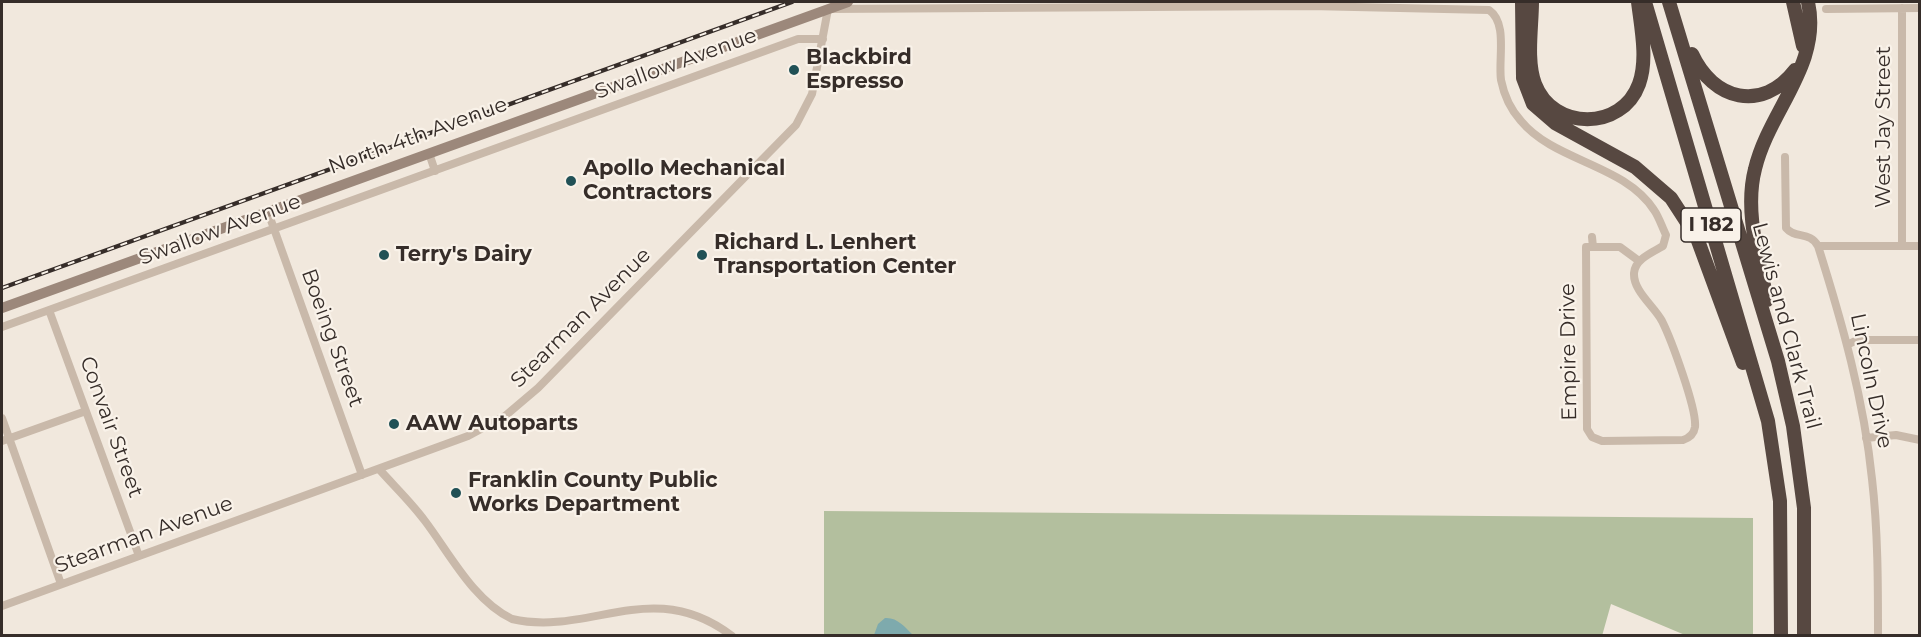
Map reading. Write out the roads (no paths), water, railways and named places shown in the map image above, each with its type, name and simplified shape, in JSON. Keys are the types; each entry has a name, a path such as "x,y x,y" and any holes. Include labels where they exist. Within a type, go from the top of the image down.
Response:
{"highway":[{"path":"1522,2 1522,69 1529,96 1547,118 1648,176 1681,210 1697,238 1773,449"},
{"path":"1532,2 1532,67 1538,90 1555,110 1571,118 1589,120 1615,113 1629,101 1638,86 1642,69 1638,2"},
{"name":"Lewis and Clark Trail","path":"1645,2 1761,395 1773,449 1780,501 1781,636"},
{"path":"1670,4 1702,74 1724,91 1750,96 1767,92 1783,83 1799,62 1803,39 1793,2"},
{"name":"Lewis and Clark Trail","path":"1670,4 1778,361 1801,480 1804,636"},
{"path":"1778,361 1753,219 1752,188 1759,154 1806,58 1810,29 1808,4"}],"main road":[{"name":"North 4th Avenue","path":"2,308 848,2"}],"street":[{"path":"828,9 1310,4 1489,10 1499,21 1501,73 1509,102 1528,129 1547,142 1628,185 1654,210 1666,235 1663,246 1639,261 1620,247 1593,247 1592,237"},
{"name":"West Jay Street","path":"1902,8 1902,246"},
{"path":"1826,9 1920,8"},
{"name":"Stearman Avenue","path":"2,606 480,431 527,399 796,125 812,94 828,9"},
{"name":"Swallow Avenue","path":"2,327 798,39 823,39"},
{"path":"429,153 435,171"},
{"path":"1785,157 1786,228 1791,233 1808,235 1818,246 1920,246"},
{"name":"Boeing Street","path":"268,212 362,475"},
{"name":"Lincoln Drive","path":"1818,246 1847,345 1866,438 1876,529 1878,636"},
{"name":"Empire Drive","path":"1593,247 1586,247 1587,429 1592,437 1602,441 1683,440 1691,435 1695,426 1690,398 1661,320 1635,282 1634,271 1639,261"},
{"name":"Convair Street","path":"49,310 139,556"},
{"path":"1847,345 1857,340 1920,340"},
{"path":"5,440 86,411"},
{"path":"2,418 5,440 61,584"},
{"path":"1866,438 1896,435 1920,440"},
{"path":"379,469 416,510 482,597 512,619 541,628 564,630 641,612 667,611 704,619 732,636"}],"water":[{"path":"885,618 897,621 913,635 874,635 878,624"}],"railway":[{"path":"2,288 792,2"}],"place":[{"name":"Blackbird Espresso","path":"794,70"},
{"name":"Apollo Mechanical Contractors","path":"571,181"},
{"name":"Terry's Dairy","path":"384,255"},
{"name":"Richard L. Lenhert Transportation Center","path":"702,255"},
{"name":"AAW Autoparts","path":"394,424"},
{"name":"Franklin County Public Works Department","path":"456,493"}]}
